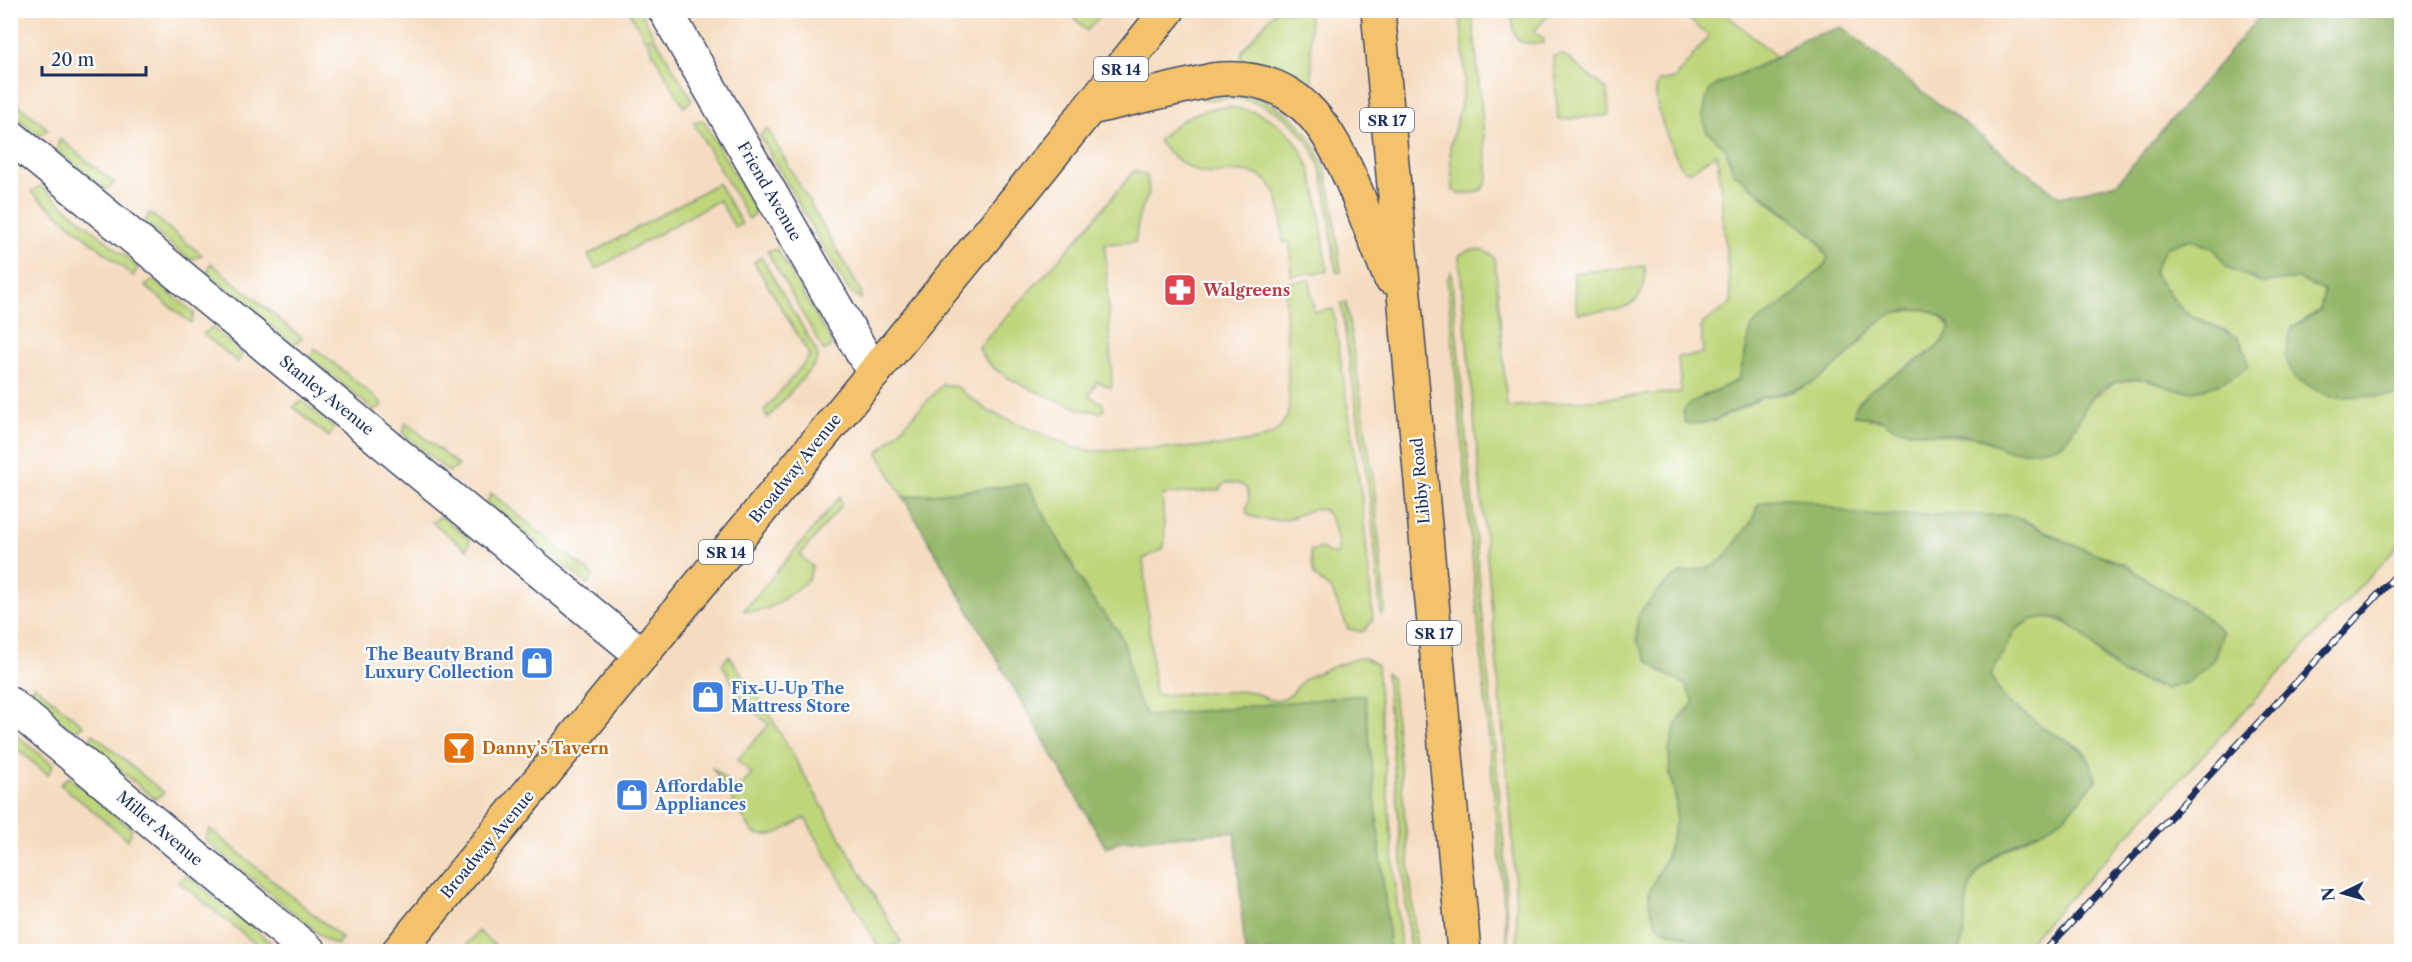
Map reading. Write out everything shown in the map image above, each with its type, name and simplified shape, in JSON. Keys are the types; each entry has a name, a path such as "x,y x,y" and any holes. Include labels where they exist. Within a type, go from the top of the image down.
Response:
{"main road":[{"name":"Broadway Avenue","path":"398,951 1091,108 1168,10"},
{"name":"Libby Road","path":"1378,10 1464,951"},
{"path":"1091,108 1212,80 1230,78 1257,80 1293,97 1314,115 1331,137 1350,176 1405,315"}],"street":[{"name":"Friend Avenue","path":"665,10 874,373"},
{"name":"Stanley Avenue","path":"10,136 642,655"},
{"name":"Miller Avenue","path":"10,704 310,951"}],"green space":[{"path":"629,11 640,11 654,36 646,41"},
{"path":"1068,11 1095,11 1099,17 1087,31"},
{"path":"1275,11 1309,11 1313,90 1278,70 1240,61 1242,51"},
{"path":"1460,11 1472,11 1488,178 1481,190 1459,194 1453,190 1450,147 1465,77"},
{"path":"1512,11 1552,11 1534,31 1544,39 1543,43 1525,43 1517,38 1513,28"},
{"path":"1679,11 1722,11 1777,57 1716,85 1719,141 1726,149 1728,159 1766,200 1815,237 1828,257 1824,265 1796,293 1752,326 1739,379 1725,388 1702,395 1713,422 1762,398 1792,392 1823,376 1853,350 1872,327 1887,316 1900,311 1924,309 1938,314 1950,328 1940,344 1932,351 1870,391 1864,418 1881,420 1899,429 1957,437 1975,436 2008,451 2063,444 2089,400 2116,382 2146,378 2173,389 2229,332 2184,312 2153,273 2165,248 2190,239 2214,249 2227,267 2262,283 2298,279 2325,291 2320,310 2292,328 2390,396 2401,393 2401,543 2020,951 1958,951 1973,880 1991,859 2068,814 2096,780 2085,753 2079,747 2043,728 2010,706 1996,686 1991,675 2008,640 2023,623 2032,619 2041,617 2059,620 2076,629 2119,672 2157,687 2214,659 2223,632 2124,564 2066,542 2023,519 1847,514 1824,506 1782,498 1758,504 1752,521 1725,557 1714,566 1679,574 1663,586 1648,661 1685,684 1694,702 1681,717 1670,773 1676,800 1676,821 1670,847 1655,880 1663,930 1691,938 1716,951 1518,951 1512,827 1459,256 1468,251 1478,250 1487,252 1495,259 1507,407 1681,392 1678,357 1703,354 1701,325 1731,303 1717,153 1691,171 1684,171 1663,126 1656,100 1659,81 1674,79 1709,36"},
{"path":"2264,11 2401,11 2401,393 2390,396 2331,397 2294,378 2285,356 2292,328 2320,310 2324,291 2298,279 2262,283 2227,267 2214,249 2190,239 2165,248 2153,273 2184,312 2239,338 2248,366 2224,382 2205,389 2177,390 2145,379 2131,379 2108,385 2092,398 2071,434 2060,445 2036,450 2012,451 1973,436 1905,430 1893,427 1876,418 1854,415 1857,405 1865,395 1931,352 1943,341 1950,328 1949,325 1939,316 1923,310 1901,312 1885,318 1834,367 1807,385 1762,398 1715,420 1696,424 1685,423 1683,411 1689,405 1739,379 1752,326 1796,293 1824,265 1828,257 1815,237 1733,172 1726,149 1706,130 1703,116 1710,90 1716,85 1770,61 1804,39 1842,27 2060,197 2117,183"},
{"path":"656,39 692,100 684,107 648,44"},
{"path":"1564,55 1607,90 1609,115 1558,120 1553,56"},
{"path":"1224,93 1252,96 1273,104 1288,114 1303,129 1315,147 1329,186 1341,272 1336,272 1321,172 1314,153 1304,137 1292,123 1261,105 1243,100 1204,101 1203,96"},
{"path":"10,99 48,129 39,136 11,112"},
{"path":"1228,107 1258,113 1281,126 1297,144 1308,165 1316,190 1327,271 1291,276 1290,242 1283,242 1278,198 1266,181 1257,175 1245,172 1203,173 1197,171 1167,151 1158,141 1165,133 1189,116 1198,112"},
{"path":"704,121 756,212 749,219 693,122"},
{"path":"767,128 861,292 861,299 849,291 760,136"},
{"path":"60,139 115,183 105,190 56,150"},
{"path":"1134,171 1147,176 1149,193 1139,215 1135,242 1105,244 1112,384 1111,388 1097,381 1089,396 1102,403 1104,409 1102,412 1082,410 1007,377 984,358 979,347 1080,236"},
{"path":"718,183 742,224 735,227 719,200 596,269 588,255"},
{"path":"40,186 138,267 133,276 31,192"},
{"path":"150,213 202,255 190,260 144,223"},
{"path":"777,249 833,344 824,351 767,251"},
{"path":"761,257 816,350 818,358 768,418 764,411 810,356 754,262"},
{"path":"211,263 302,338 294,345 207,273"},
{"path":"1645,266 1645,282 1635,301 1615,309 1577,313 1573,273"},
{"path":"1451,272 1504,849 1508,950 1447,280"},
{"path":"154,280 194,313 191,323 145,286"},
{"path":"1310,280 1314,312 1333,309 1362,501 1373,620 1363,632 1348,629 1332,591 1314,575 1310,551 1322,548 1337,555 1338,550 1333,525 1324,510 1313,510 1279,520 1254,517 1248,515 1246,509 1249,496 1246,488 1232,483 1225,483 1219,490 1162,495 1165,542 1163,549 1143,559 1155,695 1247,691 1275,700 1289,696 1308,677 1351,660 1363,658 1377,666 1401,951 1390,951 1365,695 1147,716 1132,687 1109,626 1027,484 903,497 878,453 943,384 957,387 988,411 1074,448 1096,451 1219,446 1257,440 1273,434 1280,428 1288,414 1289,406 1285,283"},
{"path":"1346,302 1374,485 1385,610 1381,615 1370,499 1341,303"},
{"path":"212,328 243,353 238,362 203,334"},
{"path":"315,348 383,404 375,411 310,358"},
{"path":"302,401 334,427 329,437 293,407"},
{"path":"406,422 459,466 449,472 403,434"},
{"path":"1027,484 1091,598 1119,632 1127,652 1133,690 1147,716 1365,695 1390,951 1245,951 1235,832 1119,841 1106,848 903,497"},
{"path":"491,493 594,576 587,584 487,503"},
{"path":"840,497 841,506 800,555 812,566 809,579 770,607 753,611 744,610"},
{"path":"1782,498 1813,502 1865,515 2012,515 2066,542 2124,564 2198,611 2223,632 2214,659 2205,669 2188,682 2166,689 2120,673 2082,634 2062,619 2050,617 2034,619 2016,629 1991,675 1995,684 2014,707 2084,753 2096,780 2077,805 2063,818 2002,851 1981,869 1970,887 1958,951 1716,951 1691,938 1663,930 1650,909 1649,892 1666,859 1676,821 1676,800 1670,773 1669,750 1676,724 1694,702 1685,684 1648,661 1637,641 1637,620 1642,610 1663,586 1679,574 1714,566 1725,557 1752,521 1758,504"},
{"path":"442,516 470,539 467,550 432,522"},
{"path":"729,656 762,702 901,942 881,951 805,818 774,834 753,833 712,767 737,790 752,774 737,760 769,725 739,697 743,693 734,685 722,664"},
{"path":"1386,673 1392,679 1417,951 1410,951"},
{"path":"34,685 83,725 74,732 31,697"},
{"path":"10,730 53,765 48,775 11,744"},
{"path":"93,734 164,793 155,799 87,743"},
{"path":"69,777 132,829 128,840 60,784"},
{"path":"210,829 342,938 337,945 325,939 205,840"},
{"path":"187,875 281,951 264,951 178,881"},
{"path":"478,931 497,947 493,951 461,951"}],"railway":[{"path":"2044,952 2402,569"}],"place":[{"name":"Walgreens","path":"1180,290"},
{"name":"The Beauty Brand Luxury Collection","path":"537,663"},
{"name":"Fix-U-Up The Mattress Store","path":"708,697"},
{"name":"Danny’s Tavern","path":"459,748"},
{"name":"Affordable Appliances","path":"632,795"}]}
